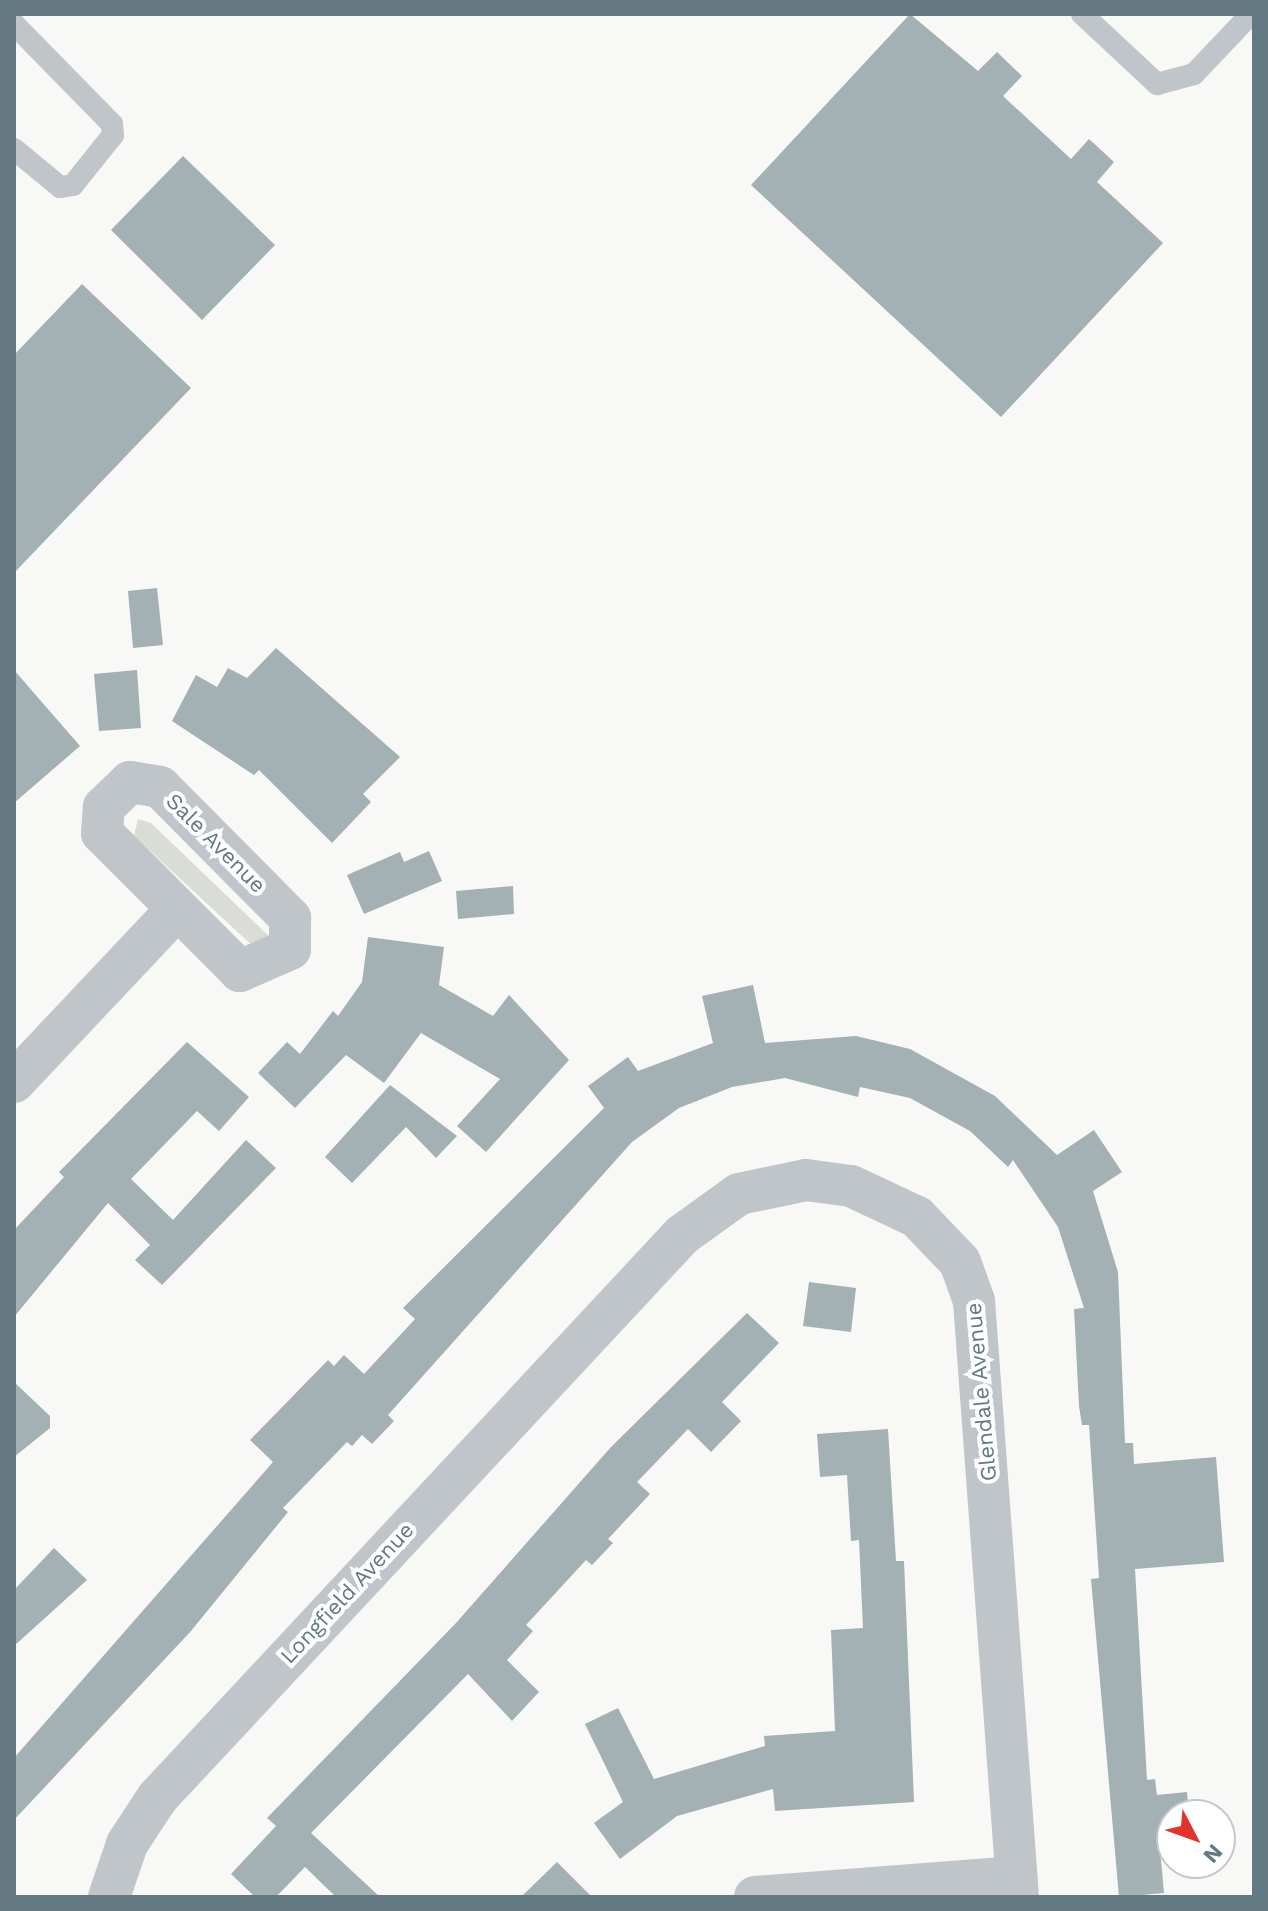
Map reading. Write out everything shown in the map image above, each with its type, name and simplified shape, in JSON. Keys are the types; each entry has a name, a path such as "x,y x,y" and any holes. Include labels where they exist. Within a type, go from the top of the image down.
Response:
{"street":[{"name":"Sale Avenue","path":"130,782 160,787 290,918 290,949 240,971 177,909 102,833 104,807 130,782"},
{"path":"14,1082 177,909"},
{"name":"Glendale Avenue","path":"614,1308 708,1211 782,1181 831,1182 891,1201 939,1235 960,1262 979,1338 1017,1887"},
{"name":"Longfield Avenue","path":"109,1897 127,1844 157,1798 614,1308"},
{"path":"755,1897 1017,1887"}],"lane":[{"path":"1082,14 1157,84 1194,74 1251,14"},
{"path":"14,24 112,124 109,148 73,185 60,187 16,157"}],"shaded area":[{"path":"138,819 151,823 275,942 257,950 134,836"}],"building":[{"path":"910,14 978,71 997,52 1022,76 1003,96 1071,159 1089,139 1114,162 1097,182 1163,243 1001,417 751,185"},
{"path":"183,156 275,245 202,320 111,230"},
{"path":"82,284 191,388 14,573 14,355"},
{"path":"157,588 163,645 133,648 128,591"},
{"path":"276,648 400,757 363,794 371,802 332,843 259,770 254,775 172,721 196,675 217,687 228,668 247,678"},
{"path":"14,670 80,746 14,803"},
{"path":"137,670 141,728 99,731 94,674"},
{"path":"429,851 442,881 364,914 347,875 400,852 404,862"},
{"path":"513,886 514,914 458,919 456,891"},
{"path":"368,937 444,947 439,985 493,1016 509,995 569,1060 486,1152 457,1126 500,1079 421,1033 384,1083 346,1055 295,1108 258,1073 287,1042 300,1054 333,1011 338,1016 362,982"},
{"path":"753,985 765,1043 856,1036 910,1049 995,1096 1057,1155 1094,1130 1122,1172 1093,1191 1118,1272 1125,1443 1133,1443 1134,1464 1216,1457 1224,1562 1135,1569 1147,1780 1155,1779 1157,1795 1187,1792 1188,1799 1156,1799 1156,1879 1163,1879 1164,1893 1119,1897 1091,1579 1099,1578 1089,1425 1082,1425 1079,1406 1074,1309 1084,1308 1058,1227 1013,1160 1008,1167 970,1131 910,1098 860,1087 858,1097 785,1078 732,1087 679,1108 632,1142 388,1415 394,1421 372,1444 362,1435 352,1446 347,1442 283,1508 288,1512 191,1631 14,1820 14,1758 273,1462 250,1440 328,1360 334,1366 344,1355 364,1374 415,1319 403,1308 604,1108 588,1086 628,1057 638,1071 713,1043 702,996"},
{"path":"187,1042 249,1097 219,1131 197,1111 131,1179 173,1220 246,1140 276,1168 162,1285 135,1260 150,1245 108,1203 14,1317 14,1230 64,1177 59,1172"},
{"path":"390,1085 457,1136 436,1158 406,1127 352,1183 325,1157"},
{"path":"809,1282 856,1288 851,1332 803,1326"},
{"path":"747,1313 779,1343 722,1402 741,1421 711,1452 688,1429 637,1482 650,1494 608,1539 613,1543 592,1565 586,1560 526,1625 533,1631 507,1660 539,1692 512,1721 468,1674 311,1833 380,1897 336,1897 305,1867 276,1897 255,1897 231,1874 276,1826 267,1818 456,1623 611,1447"},
{"path":"14,1382 50,1416 50,1428 14,1457"},
{"path":"888,1429 896,1561 904,1561 914,1802 775,1811 773,1789 677,1816 620,1859 594,1823 623,1802 585,1724 618,1708 654,1779 765,1746 764,1736 835,1731 831,1630 863,1628 859,1540 851,1541 847,1475 820,1477 817,1434"},
{"path":"54,1548 87,1580 14,1646 14,1590"},
{"path":"557,1862 592,1897 521,1897"}]}
